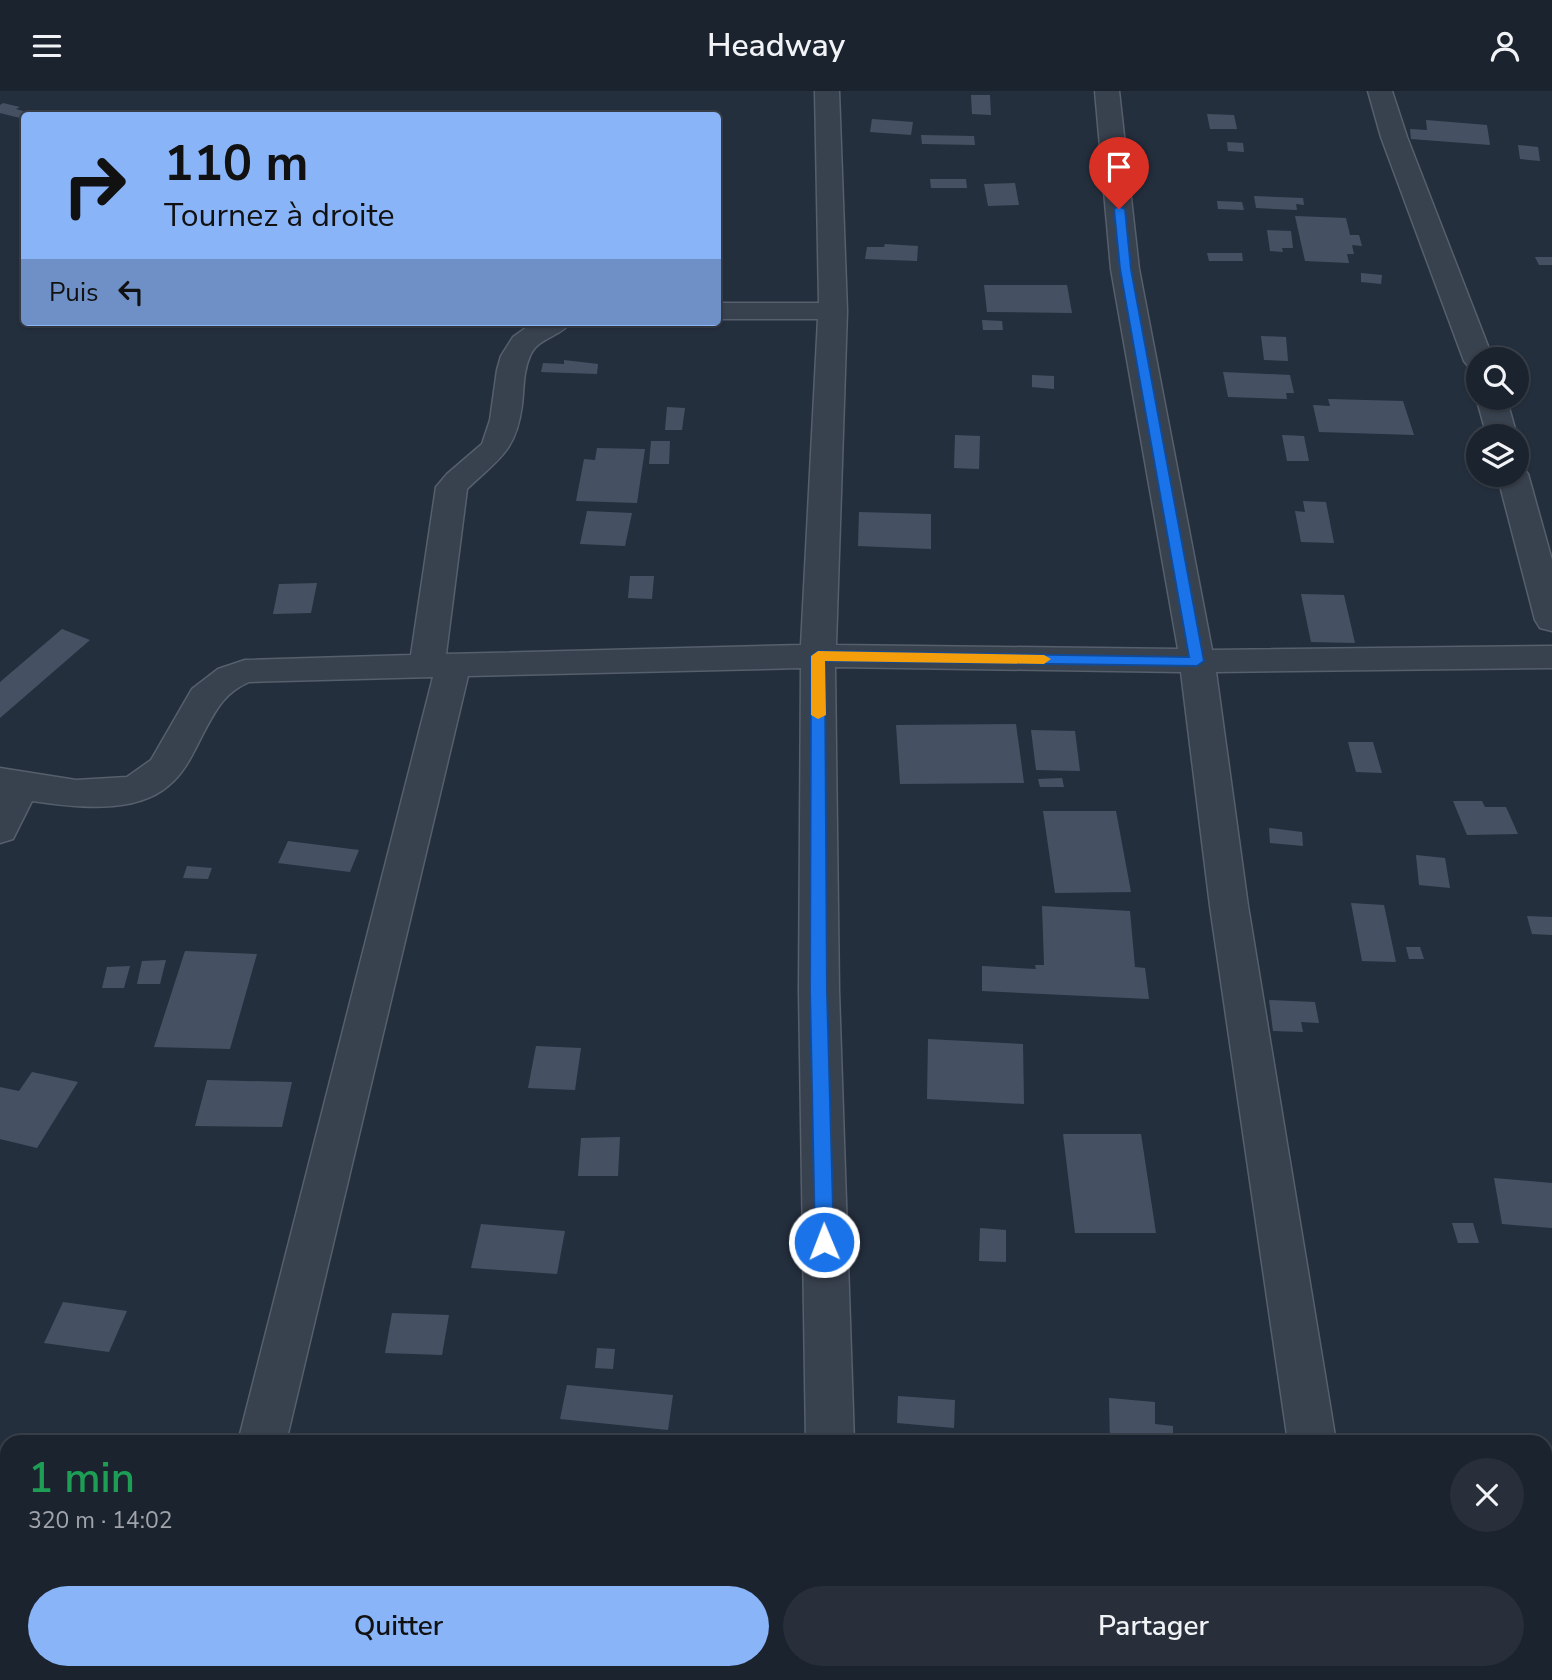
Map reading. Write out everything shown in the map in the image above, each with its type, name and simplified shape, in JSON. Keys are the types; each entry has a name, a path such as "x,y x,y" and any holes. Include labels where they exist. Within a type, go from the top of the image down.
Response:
{"street":[{"path":"827,91 833,311 818,656 819,991 830,1435"},
{"path":"1107,91 1125,269 1197,661 1228,906 1298,1342 1310,1435"},
{"path":"1380,91 1394,137 1473,347"},
{"path":"721,311 833,311"},
{"path":"264,1435 441,664 452,487 461,475 492,453 500,437 515,353 526,338 546,326"},
{"path":"1516,487 1552,620"},
{"path":"0,830 10,784 58,792 103,792 130,790 149,783 163,771 209,692 223,679 245,671 818,656 1197,661 1552,657"}],"building":[{"path":"971,95 990,95 991,115 972,114"},
{"path":"3,103 20,107 16,109 26,112 21,112 21,118 0,113 0,105"},
{"path":"1207,114 1234,115 1237,129 1210,129"},
{"path":"872,119 913,122 911,135 870,132"},
{"path":"1426,120 1487,125 1490,145 1411,139 1410,129 1427,130"},
{"path":"921,135 974,136 975,145 922,144"},
{"path":"1227,142 1243,143 1244,152 1228,151"},
{"path":"1518,145 1538,147 1540,161 1520,159"},
{"path":"930,179 966,179 967,188 931,188"},
{"path":"1015,183 1019,205 988,206 984,184"},
{"path":"1254,196 1303,198 1304,205 1296,204 1297,210 1256,208"},
{"path":"1217,201 1242,202 1244,210 1218,209"},
{"path":"1295,216 1346,218 1350,235 1359,235 1362,246 1352,245 1354,254 1347,254 1349,263 1305,261"},
{"path":"1267,230 1291,231 1293,248 1282,248 1283,252 1270,251"},
{"path":"885,244 918,246 917,261 865,259 867,247 884,247"},
{"path":"1207,253 1242,253 1243,261 1209,261"},
{"path":"1535,257 1552,257 1552,265 1539,265"},
{"path":"1361,273 1382,275 1381,284 1361,282"},
{"path":"984,285 1067,285 1072,313 987,312"},
{"path":"982,320 1002,321 1003,330 983,330"},
{"path":"1261,336 1286,337 1288,361 1264,360"},
{"path":"564,360 598,364 597,374 541,372 543,363 564,364"},
{"path":"1223,372 1290,375 1294,393 1286,393 1287,399 1228,397"},
{"path":"1032,375 1054,376 1054,389 1032,387"},
{"path":"1328,399 1403,401 1414,435 1319,432 1313,405 1330,406"},
{"path":"667,407 685,408 682,430 665,430"},
{"path":"955,435 980,436 979,469 954,468"},
{"path":"1282,435 1304,436 1309,461 1287,461"},
{"path":"651,441 670,441 669,464 649,464"},
{"path":"597,448 645,449 637,503 576,501 584,459 595,460"},
{"path":"1303,501 1326,502 1334,543 1301,542 1295,511 1305,512"},
{"path":"587,511 632,513 625,546 580,544"},
{"path":"859,512 931,514 931,549 858,546"},
{"path":"630,576 654,576 652,599 628,598"},
{"path":"317,583 311,613 273,614 279,584"},
{"path":"1301,594 1344,595 1355,643 1311,642"},
{"path":"62,629 90,640 0,718 0,682"},
{"path":"1016,724 1024,783 900,784 896,725"},
{"path":"1031,730 1075,731 1080,771 1036,770"},
{"path":"1348,742 1373,742 1382,773 1356,772"},
{"path":"1062,778 1064,787 1040,787 1038,779"},
{"path":"1453,801 1482,801 1485,807 1506,807 1518,834 1467,835"},
{"path":"1043,811 1116,811 1131,892 1055,893"},
{"path":"1269,828 1302,832 1303,846 1270,843"},
{"path":"288,841 359,850 350,872 278,863"},
{"path":"1416,855 1445,858 1450,888 1419,885"},
{"path":"187,866 212,868 208,879 183,878"},
{"path":"1351,903 1384,905 1396,962 1362,961"},
{"path":"1042,906 1130,911 1135,967 1145,968 1149,999 982,991 982,966 1036,969 1035,965 1044,965"},
{"path":"1527,916 1552,917 1552,935 1532,934"},
{"path":"1406,947 1420,947 1424,959 1409,959"},
{"path":"185,951 257,954 230,1049 154,1047"},
{"path":"166,960 160,984 137,984 142,961"},
{"path":"130,966 124,988 102,988 107,967"},
{"path":"1269,1000 1315,1002 1319,1023 1301,1022 1303,1032 1273,1031"},
{"path":"928,1039 1023,1044 1024,1104 927,1099"},
{"path":"536,1046 581,1048 575,1090 528,1088"},
{"path":"32,1072 78,1082 37,1148 0,1139 0,1087 19,1091"},
{"path":"207,1080 292,1082 282,1127 195,1126"},
{"path":"1063,1134 1141,1134 1156,1233 1075,1233"},
{"path":"620,1137 618,1176 578,1176 581,1138"},
{"path":"1494,1178 1552,1183 1552,1228 1502,1224"},
{"path":"1452,1223 1473,1223 1479,1243 1458,1243"},
{"path":"481,1224 565,1231 557,1274 471,1268"},
{"path":"980,1228 1006,1230 1006,1262 979,1261"},
{"path":"63,1302 127,1311 109,1352 44,1343"},
{"path":"392,1313 449,1315 442,1355 385,1353"},
{"path":"597,1348 615,1349 613,1369 595,1368"},
{"path":"567,1385 673,1395 668,1430 560,1419"},
{"path":"898,1396 955,1400 954,1428 897,1423"},
{"path":"1109,1398 1155,1402 1155,1424 1173,1426 1173,1435 1110,1435"}],"slow traffic":[{"path":"818,715 818,656 1044,659"}],"route":[{"path":"824,1242 819,991 818,656 1197,661 1125,269 1119,209"}]}
